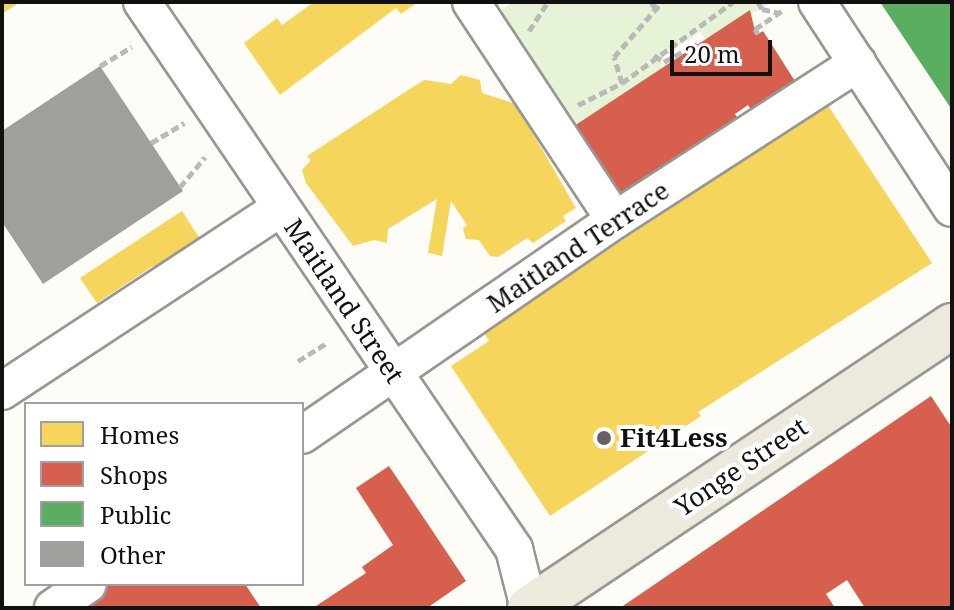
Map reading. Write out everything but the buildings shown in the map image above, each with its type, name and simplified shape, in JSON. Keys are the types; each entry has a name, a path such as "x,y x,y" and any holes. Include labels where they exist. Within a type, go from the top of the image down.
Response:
{"main road":[{"name":"Yonge Street","path":"530,608 952,326"}],"street":[{"name":"Maitland Street","path":"142,2 514,549 530,608"},
{"path":"471,2 615,220"},
{"path":"802,4 858,63 952,208"},
{"name":"Maitland Terrace","path":"304,434 615,220 858,63"},
{"path":"2,391 281,208"},
{"path":"53,608 85,586"}],"path":[{"path":"521,42 548,2"},
{"path":"651,2 656,9"},
{"path":"622,83 614,57 662,2"},
{"path":"568,109 622,83 654,55 733,2"},
{"path":"758,2 762,9 779,13"},
{"path":"758,34 755,29 779,13 802,4"},
{"path":"654,55 664,62 698,41"},
{"path":"100,66 133,46"},
{"path":"151,143 184,123"},
{"path":"180,187 206,156"},
{"path":"298,361 328,342"}],"green space":[{"path":"513,2 773,2 705,39 700,32 664,56 660,70 571,128 495,14"}],"place":[{"name":"Fit4Less","path":"604,438"}]}
